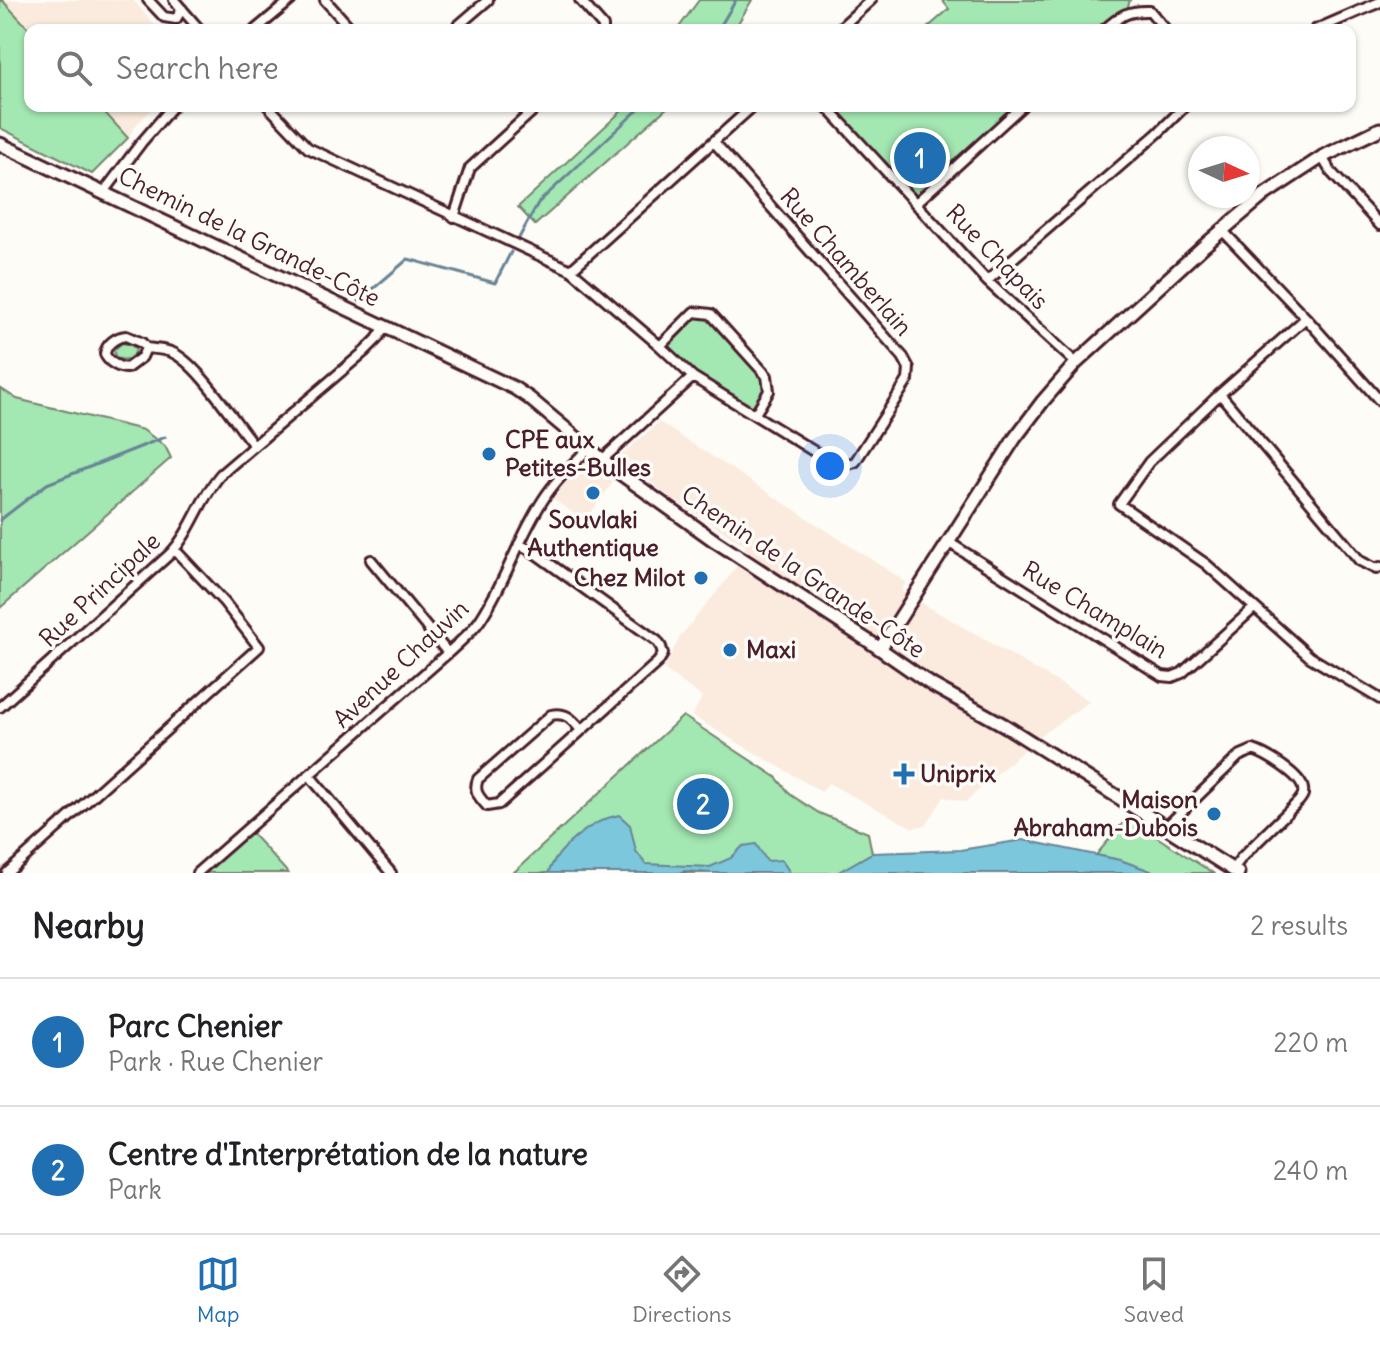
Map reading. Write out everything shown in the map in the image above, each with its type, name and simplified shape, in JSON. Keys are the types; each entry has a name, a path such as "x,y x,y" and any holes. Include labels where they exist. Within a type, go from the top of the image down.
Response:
{"main road":[{"path":"880,649 1022,428 1076,363 1222,230 1273,189 1322,157 1380,129"},
{"name":"Chemin de la Grande-Côte","path":"0,144 514,388 602,460 701,532 938,689 993,719 1235,871"}],"street":[{"path":"148,0 164,17 176,19 182,9"},
{"path":"174,0 195,24"},
{"path":"262,24 291,0"},
{"path":"325,0 347,24"},
{"path":"460,24 488,0"},
{"path":"580,0 601,24"},
{"path":"845,24 871,0"},
{"path":"1329,24 1380,2"},
{"path":"1111,24 1133,10 1150,11 1161,24"},
{"path":"104,192 168,112"},
{"name":"Rue Chamberlain","path":"274,112 308,148 571,270 693,377 833,463 845,465 855,462 908,380 909,368 903,357 714,142"},
{"path":"454,217 470,168 531,112"},
{"path":"571,270 746,112"},
{"name":"Rue Chapais","path":"832,112 987,281 1076,363"},
{"path":"916,203 1015,112"},
{"path":"987,281 1179,112"},
{"path":"1322,157 1331,172 1380,225"},
{"path":"1222,230 1380,401"},
{"path":"660,346 694,312 711,314 767,376 769,391 755,414"},
{"path":"1306,318 1149,462 1119,504 1206,564 1310,657 1380,699"},
{"name":"Rue Principale","path":"0,707 175,550 212,484 221,474 364,352 385,327"},
{"path":"146,348 142,357 127,368 110,361 105,354 108,346 123,336 140,341 146,348 173,353 193,366 253,444"},
{"path":"602,460 693,377"},
{"path":"1220,394 1360,561 1376,569 1380,567"},
{"name":"Avenue Chauvin","path":"197,873 481,621 547,493 588,449"},
{"name":"Rue Champlain","path":"948,542 1162,676 1172,677 1182,673 1254,608"},
{"path":"519,544 657,641 663,650 662,657 499,804 487,806 477,794 475,785 478,779 551,715 560,713 570,717 581,730"},
{"path":"7,873 259,647 224,602 175,550"},
{"path":"371,560 448,653"},
{"path":"1166,827 1239,756 1253,750 1265,756 1295,776 1302,786 1303,795 1242,857 1235,871"},
{"path":"309,775 391,873"}],"shaded area":[{"path":"2,0 133,0 154,24 24,24"},
{"path":"104,112 149,112 128,138"},
{"path":"659,422 906,582 901,591 1090,701 1041,735 965,802 944,797 926,825 913,828 828,783 822,792 692,716 702,697 664,669 680,637 733,572 746,546 665,494 621,456"},
{"path":"587,462 613,482 585,521 553,499"}],"green space":[{"path":"2,0 24,24 24,112 104,112 128,138 92,174 0,128"},
{"path":"699,0 752,0 738,24 681,24"},
{"path":"942,0 1130,0 1127,9 1111,24 932,24 949,9"},
{"path":"621,112 662,112 535,225 518,207"},
{"path":"833,112 1015,112 916,203"},
{"path":"694,312 711,314 767,376 769,391 755,414 693,377 660,346"},
{"path":"122,343 136,349 131,358 115,356 114,350"},
{"path":"0,388 17,399 143,430 165,446 171,458 0,608"},
{"path":"683,716 776,777 791,795 819,813 868,833 872,853 837,873 513,873"},
{"path":"1127,818 1213,873 1156,873 1096,855"},
{"path":"248,829 288,873 198,873"}],"water":[{"path":"619,815 630,825 636,851 646,864 710,867 731,858 743,846 756,844 767,861 782,860 790,873 548,873 577,836"},
{"path":"1023,840 1120,860 1156,873 837,873 872,853 960,850"}],"waterway":[{"path":"722,24 736,0"},
{"path":"519,238 538,203 636,112"},
{"path":"359,301 408,259 495,283 511,252"},
{"path":"0,520 47,484 165,437"}],"place":[{"name":"Parc Chenier","path":"920,158"},
{"name":"CPE aux Petites-Bulles","path":"489,454"},
{"name":"Souvlaki Authentique","path":"593,493"},
{"name":"Chez Milot","path":"701,578"},
{"name":"Maxi","path":"730,650"},
{"name":"Uniprix","path":"904,774"},
{"name":"Centre d'Interprétation de la nature","path":"703,804"},
{"name":"Maison Abraham-Dubois","path":"1214,814"}]}
